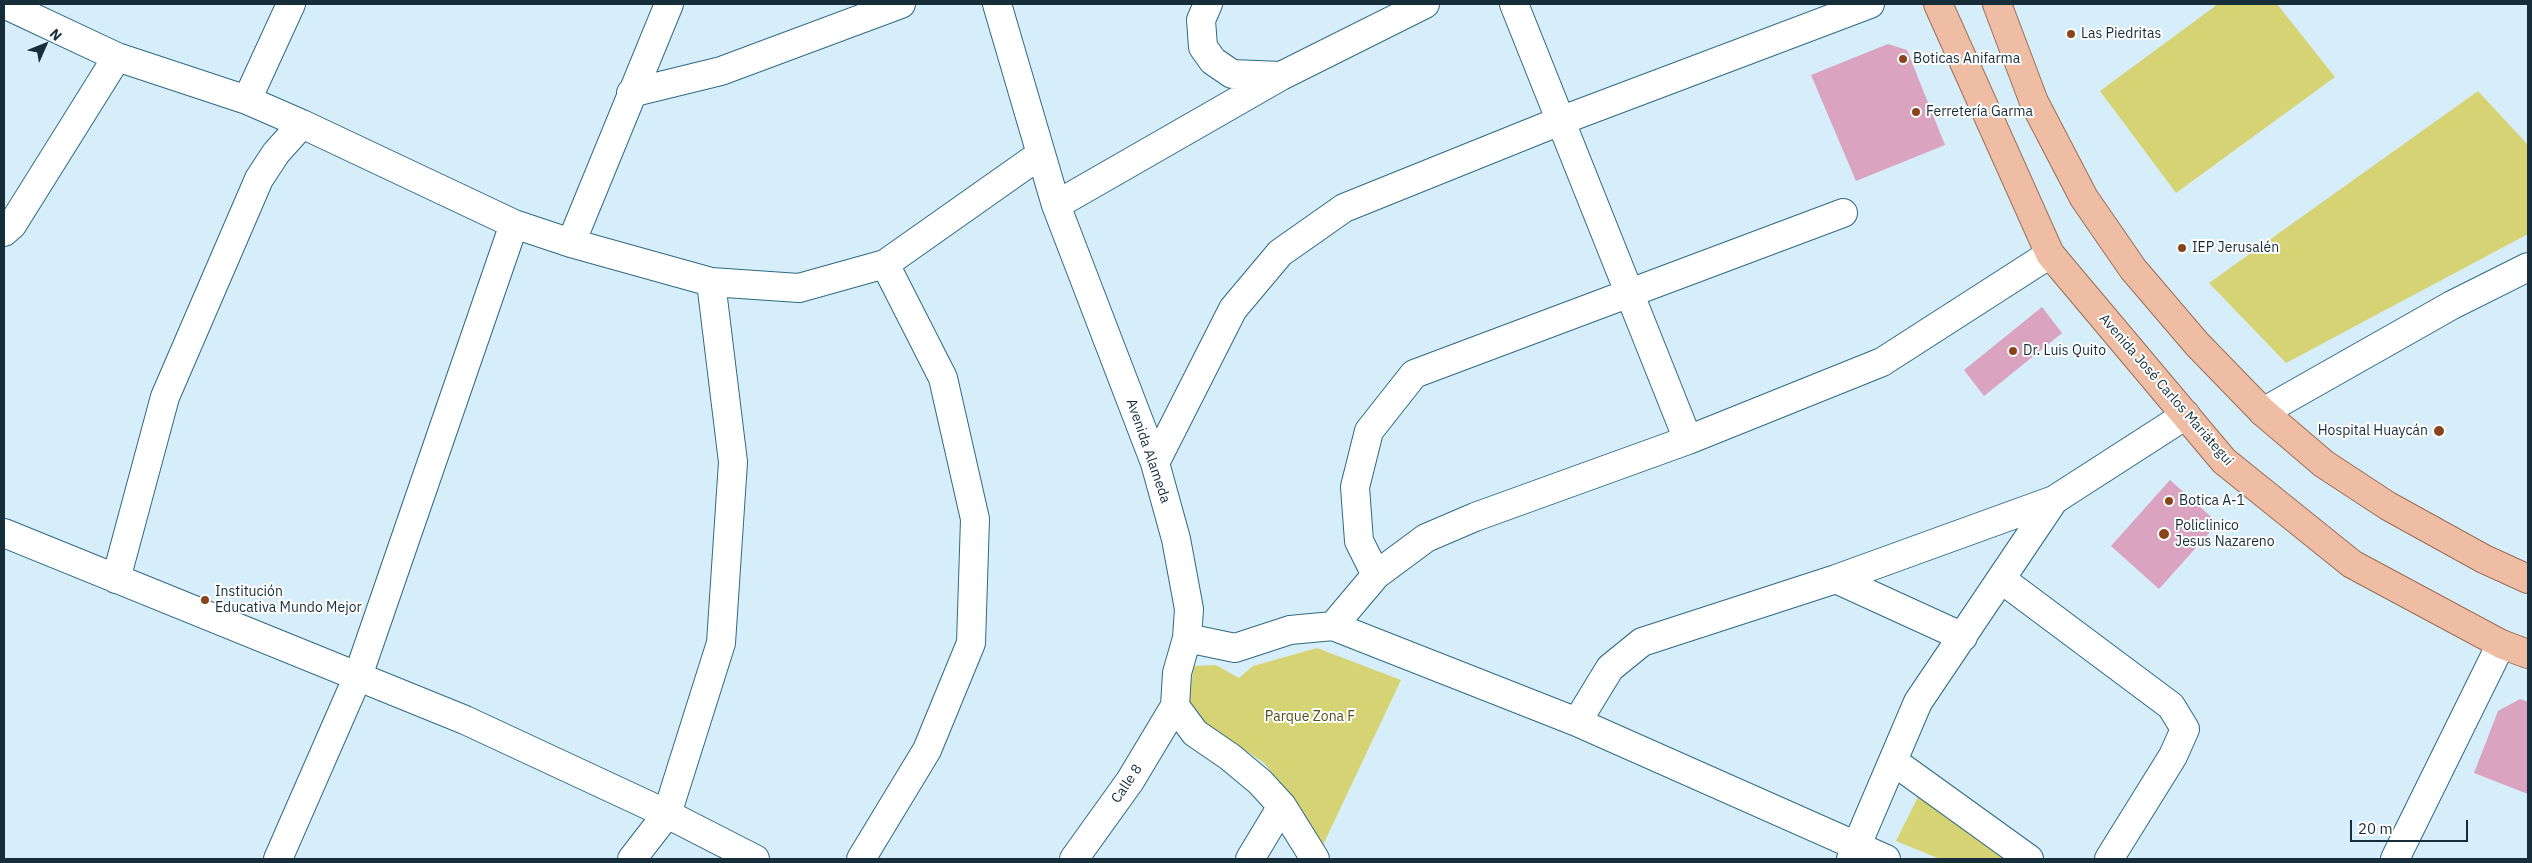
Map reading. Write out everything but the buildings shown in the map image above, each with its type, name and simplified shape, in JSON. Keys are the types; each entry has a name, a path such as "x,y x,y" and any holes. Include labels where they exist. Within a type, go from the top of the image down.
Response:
{"main road":[{"name":"Avenida José Carlos Mariátegui","path":"1938,4 2050,254 2224,461 2352,564 2501,644 2528,654"},
{"path":"1997,4 2034,102 2084,198 2133,269 2198,344 2263,412 2324,464 2388,506 2484,559 2528,579"}],"street":[{"path":"246,100 291,4"},
{"path":"570,243 669,4"},
{"path":"631,93 721,71 901,4"},
{"name":"Avenida Alameda","path":"997,4 1056,205 1155,463 1176,540 1189,610 1186,638 1178,673 1175,706"},
{"path":"1208,4 1201,20 1203,47 1213,61 1232,74 1281,76"},
{"path":"1056,205 1281,76 1424,4"},
{"path":"1514,4 1688,440"},
{"path":"1155,463 1233,309 1280,253 1344,208 1560,121 1870,4"},
{"path":"8,5 117,57 246,100 302,124 514,224 570,243 711,282 799,288 885,264 1041,154"},
{"path":"4,232 12,225 117,57"},
{"path":"116,579 165,397 259,179 276,154 302,124"},
{"path":"1376,575 1358,541 1355,487 1369,431 1414,374 1843,213"},
{"path":"278,859 358,676 514,224"},
{"path":"1333,626 1376,575 1426,538 1467,520 1688,440 1882,362 2050,254"},
{"path":"861,859 927,750 971,642 975,519 943,378 885,264"},
{"path":"2263,412 2452,305 2528,267"},
{"path":"632,859 667,814 721,643 733,462 711,282"},
{"path":"1577,722 1610,668 1642,642 1836,579 2054,500 2186,415"},
{"path":"1854,853 1918,702 2054,500"},
{"path":"4,534 465,720 667,814 755,859"},
{"path":"1836,579 1962,636"},
{"path":"2000,579 2171,706 2184,729 2173,756 2109,859"},
{"path":"1186,638 1235,648 1290,630 1333,626 1577,722 1854,853 1886,859"},
{"path":"2396,859 2501,644"},
{"path":"1175,706 1195,733 1260,782 1282,806 1315,859"},
{"name":"Calle 8","path":"1074,859 1130,781 1175,706"},
{"path":"1893,761 2029,859"},
{"path":"1250,859 1282,806"}],"green space":[{"path":"2218,4 2277,4 2335,77 2176,193 2100,91"},
{"path":"2478,91 2528,145 2528,234 2286,363 2209,283"},
{"name":"Parque Zona F","path":"1317,648 1401,680 1323,845 1288,792 1264,763 1205,723 1188,702 1194,666 1216,665 1239,678 1253,666"},
{"path":"1919,795 2007,859 1940,859 1896,841"}],"place":[{"name":"Las Piedritas","path":"2071,34"},
{"name":"Boticas Anifarma","path":"1903,59"},
{"name":"Ferretería Garma","path":"1916,112"},
{"name":"IEP Jerusalén","path":"2182,248"},
{"name":"Dr. Luis Quito","path":"2013,351"},
{"name":"Hospital Huaycán","path":"2439,431"},
{"name":"Botica A-1","path":"2169,501"},
{"name":"Policlinico Jesus Nazareno","path":"2164,534"},
{"name":"Institución Educativa Mundo Mejor","path":"205,600"}]}
